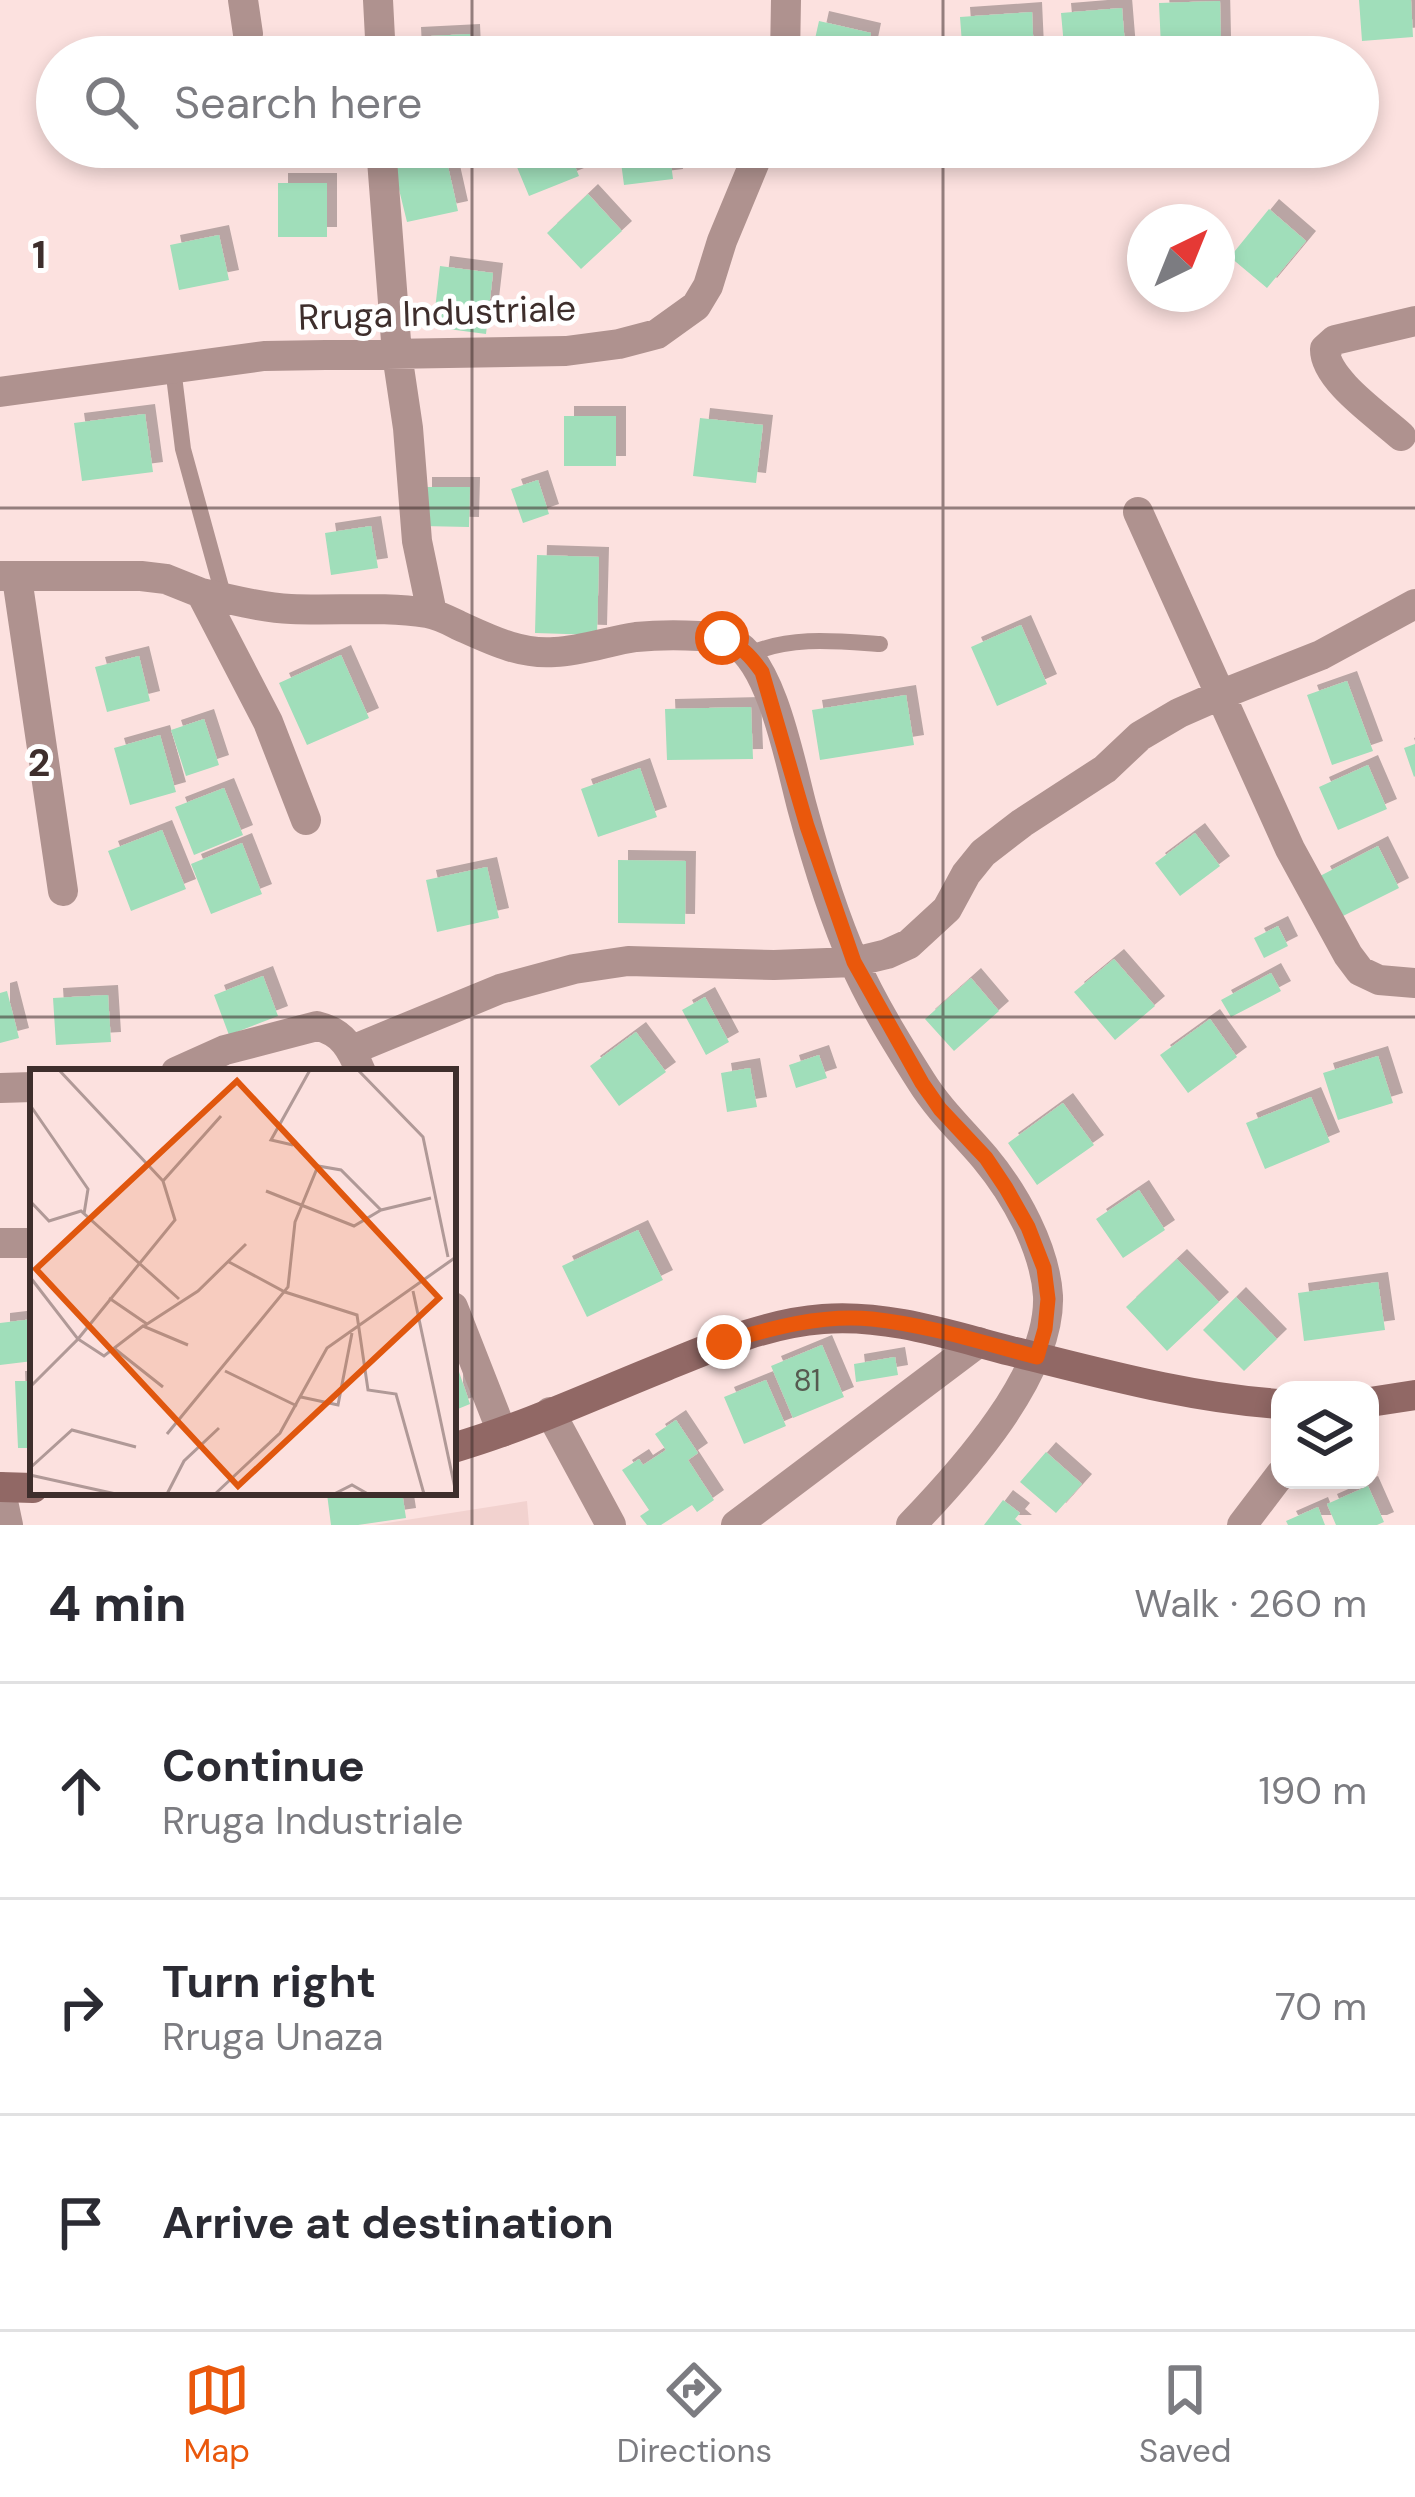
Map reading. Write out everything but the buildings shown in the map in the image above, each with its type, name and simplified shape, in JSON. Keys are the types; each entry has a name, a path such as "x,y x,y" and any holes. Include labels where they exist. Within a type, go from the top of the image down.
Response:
{"main road":[{"path":"456,1447 724,1342 804,1322 868,1318 914,1325 1165,1389 1271,1403"},
{"path":"1379,1401 1415,1395"},
{"path":"0,1487 30,1488"}],"street":[{"path":"243,0 248,34"},
{"path":"378,0 380,36"},
{"path":"785,36 786,0"},
{"path":"384,168 417,541 432,613"},
{"name":"Rruga Industriale","path":"0,392 264,356 566,351 657,334 696,306 708,286 752,168"},
{"path":"1401,436 1334,376 1324,362 1325,349 1335,340 1415,321"},
{"path":"1138,512 1290,849 1348,955 1360,971 1379,980 1415,983"},
{"path":"63,891 9,577 141,576 285,609 432,613 502,645 532,653 680,635 738,644 762,672 807,826 854,962 922,1083 986,1158 1028,1227 1044,1268 1048,1299 1037,1357 982,1447 911,1525"},
{"path":"213,595 306,820"},
{"path":"183,1069 225,1050 317,1027 342,1036 356,1061 500,989 574,969 628,962 854,962 887,954 930,928 983,853 1105,769 1140,736 1179,713 1321,655 1415,604"},
{"path":"0,1088 30,1087"},
{"path":"456,1315 502,1432"},
{"path":"736,1525 979,1342"},
{"path":"550,1412 611,1525"},
{"path":"0,1487 8,1525"},
{"path":"1242,1525 1271,1487"}],"lane":[{"path":"173,368 183,449 213,595"},
{"path":"749,654 793,641 880,644"}],"shaded area":[{"path":"527,1501 529,1525 374,1525"}],"route":[{"path":"722,638 738,644 762,672 807,826 854,962 922,1083 1006,1188 1044,1268 1048,1299 1037,1357 868,1318 821,1319 724,1342"}]}
